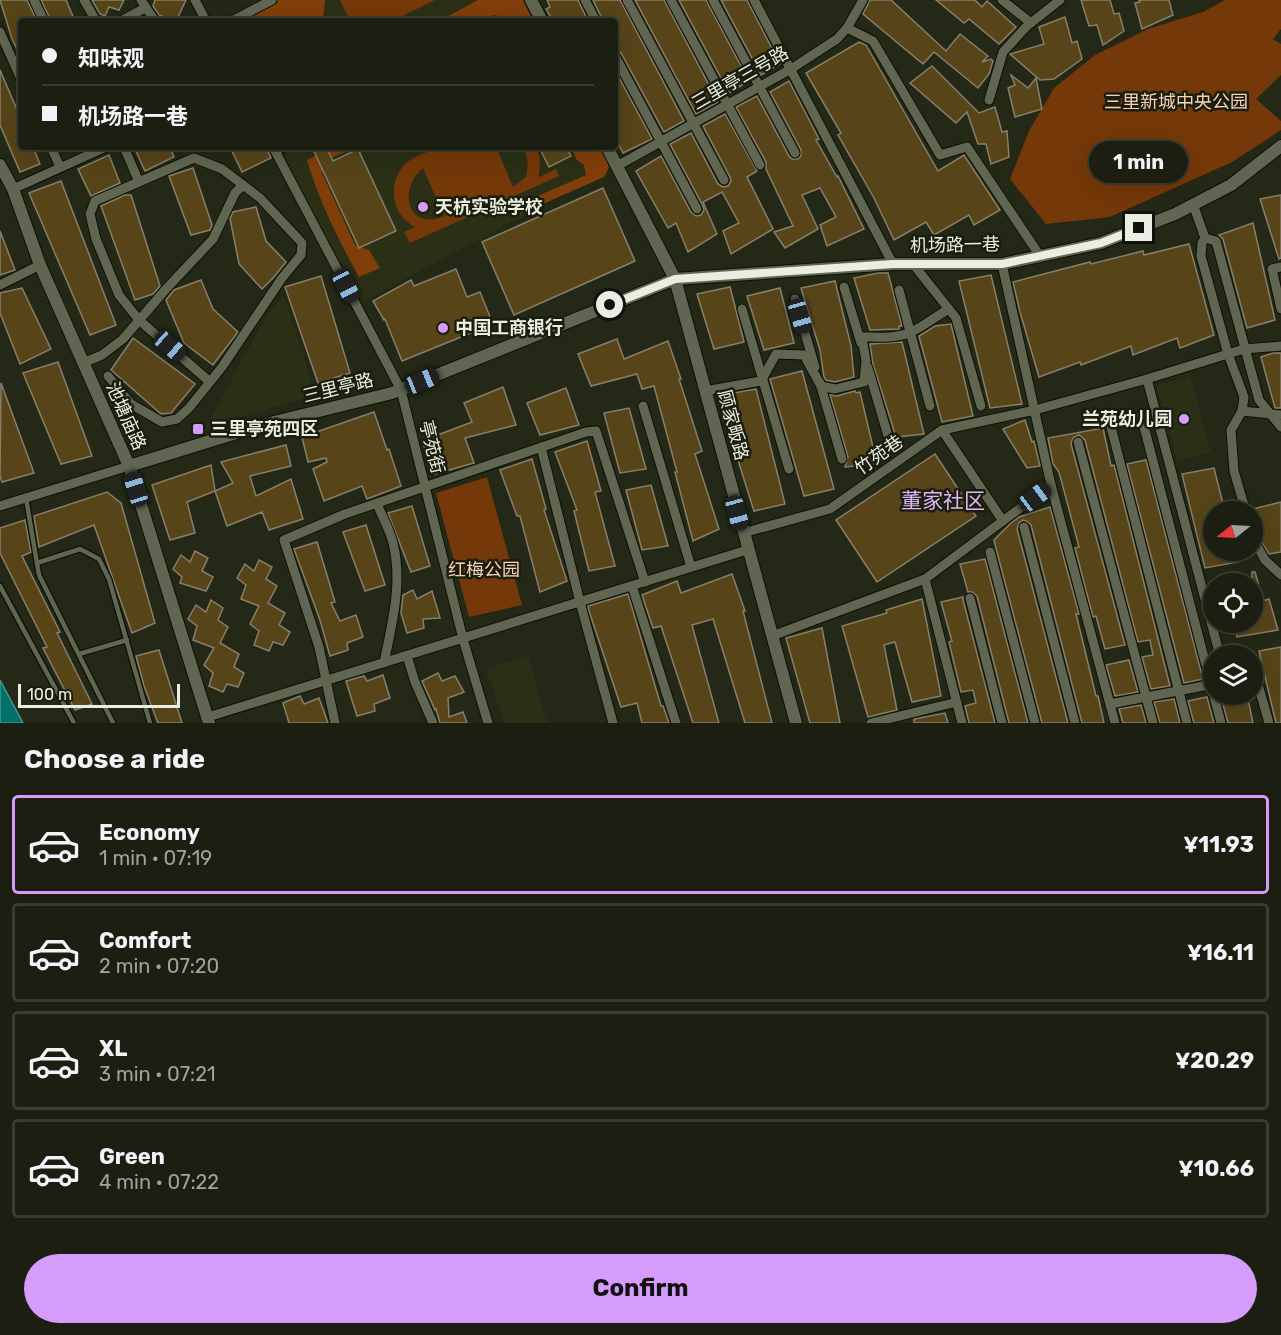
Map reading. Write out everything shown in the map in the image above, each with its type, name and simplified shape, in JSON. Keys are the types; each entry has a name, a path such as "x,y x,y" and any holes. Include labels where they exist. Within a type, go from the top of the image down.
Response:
{"street":[{"path":"34,0 43,18"},
{"path":"84,0 94,18"},
{"path":"195,0 204,18"},
{"path":"238,18 272,0"},
{"path":"531,0 540,18"},
{"path":"585,0 594,18"},
{"path":"627,0 724,180"},
{"path":"671,0 760,165"},
{"path":"713,0 795,153"},
{"path":"754,0 893,264"},
{"name":"三里亭三号路","path":"617,166 791,69 837,39 847,28 863,0"},
{"path":"1002,0 1031,23"},
{"path":"989,100 1003,52 1031,23 1060,0"},
{"path":"125,18 143,4 153,18"},
{"path":"847,28 873,41 940,155 967,147 1040,256"},
{"path":"0,32 18,72"},
{"path":"618,62 697,209"},
{"name":"机场路一巷","path":"675,279 893,264 1002,264 1101,243 1175,214 1231,184 1281,146"},
{"path":"52,150 60,167"},
{"path":"13,189 99,150"},
{"path":"124,150 139,182"},
{"name":"亭苑街","path":"274,150 401,390 463,639 488,723"},
{"name":"顾家畈路","path":"609,150 675,279 742,533 796,723"},
{"path":"108,376 131,404 162,422 177,419 210,382 301,255 302,243 260,198 222,169 194,158 95,201 90,214 96,239 119,294 139,320 210,382"},
{"name":"池塘庙路","path":"0,165 13,189 40,265 129,466 208,720"},
{"path":"83,363 102,355 123,339 213,239 235,193 243,185"},
{"path":"1193,204 1205,238 1200,250 1201,256 1228,354 1244,397 1242,411 1231,430 1234,471 1242,501"},
{"path":"1205,238 1216,241 1259,400 1281,427"},
{"path":"913,264 956,318 981,406"},
{"path":"1002,264 1051,485 1115,723"},
{"path":"0,285 40,265"},
{"path":"1281,267 1272,269 1281,309"},
{"name":"三里亭路","path":"0,506 262,425 401,390 675,279"},
{"path":"844,287 891,447"},
{"path":"899,291 930,406"},
{"path":"795,299 842,459"},
{"path":"742,309 789,468"},
{"path":"705,391 761,381 776,354 804,355 821,386 835,389 864,382 866,361 862,337 910,333 949,309"},
{"name":"竹苑巷","path":"742,533 830,509 942,430 1035,410 1147,380 1244,349 1281,346"},
{"path":"1147,380 1217,645"},
{"path":"643,406 691,567"},
{"path":"1242,411 1281,415"},
{"path":"1141,415 1203,650"},
{"path":"1110,423 1188,723"},
{"path":"942,430 1003,521"},
{"path":"335,723 319,647 284,540 345,514 586,432 596,431 645,582"},
{"path":"1078,442 1153,723"},
{"path":"541,447 613,723"},
{"path":"772,636 925,579 1051,485"},
{"path":"377,504 393,542 398,577 394,617 384,663"},
{"path":"1024,527 1075,723"},
{"path":"208,720 747,550"},
{"path":"990,552 1035,723"},
{"path":"1263,556 1281,575"},
{"path":"925,579 962,723"},
{"path":"632,586 676,723"},
{"path":"970,598 1002,723"},
{"path":"407,656 415,682 433,723"},
{"path":"1110,704 1203,686"},
{"path":"871,723 887,721 957,702"},
{"path":"1263,702 1269,723"},
{"path":"1217,705 1221,723"},
{"path":"917,712 920,723"}],"lane":[{"path":"26,498 39,575 113,723"},
{"path":"37,563 80,549 99,559 109,579 150,723"},
{"path":"0,586 74,723"},
{"path":"79,654 127,640"}],"shaded area":[{"path":"261,0 325,0 323,18 230,17"},
{"path":"272,0 528,0 538,18 238,18"},
{"path":"478,0 523,0 532,18 445,18"},
{"name":"天杭实验学校","path":"275,150 609,150 617,166 356,305"},
{"path":"326,150 350,150 322,165 322,173 355,245 369,250 380,268 359,277 330,220 307,160"},
{"path":"572,150 603,150 609,167 604,177 520,214 517,205 586,175 584,165 577,160"},
{"path":"284,295 316,395 206,427 267,315"},
{"name":"兰苑幼儿园","path":"1190,376 1211,452 1177,461 1156,385"},
{"path":"528,656 547,723 504,723 486,669"}],"green space":[{"path":"340,0 435,0 399,18 349,18"},
{"name":"三里新城中央公园","path":"1225,0 1281,0 1281,29 1273,39 1281,44 1281,75 1256,99 1281,121 1281,130 1232,162 1110,217 1046,224 1010,179 1029,131 1054,88 1095,55 1148,29 1203,12"},
{"path":"431,150 497,150 513,187 526,177 528,165 524,150 537,150 540,158 539,177 556,169 559,176 410,243 404,232 415,227 401,215 394,199 394,190 399,172 408,161","holes":["423,168 444,216 432,219 422,218 410,206 410,187"]},
{"name":"红梅公园","path":"487,477 522,605 469,617 436,493"}],"water":[{"path":"0,680 23,723 0,723"}],"building":[{"path":"0,0 27,0 36,18 18,18 18,51"},
{"path":"41,0 66,0 74,18 50,18"},
{"path":"92,0 124,0 119,10 109,7 105,16 100,14"},
{"path":"155,0 186,0 177,18 159,15 153,6"},
{"path":"547,0 578,0 587,18 551,18 546,9 550,7"},
{"path":"593,0 620,0 684,121 664,132 618,51 618,18 602,18"},
{"path":"635,0 664,0 718,102 696,114"},
{"path":"679,0 706,0 749,81 729,93"},
{"path":"721,0 747,0 780,64 761,75"},
{"path":"870,0 891,0 946,51 960,34 988,56 982,62 991,59 993,61 989,74 978,88 934,52 923,64 863,14"},
{"path":"936,0 975,0 982,7 987,1 1016,27 999,44 969,19 964,23"},
{"path":"1081,0 1110,0 1114,14 1119,13 1124,31 1103,45 1097,25 1089,26"},
{"path":"1139,0 1169,0 1173,15 1142,29 1135,3 1140,2"},
{"path":"1065,17 1072,43 1077,41 1082,59 1054,79 1040,80 1010,54 1044,44 1039,27"},
{"path":"859,42 866,45 938,171 964,155 1000,210 974,225 969,215 934,235 926,222 894,240 874,198 838,135 841,133 806,73"},
{"path":"932,66 979,113 995,107 1002,132 1007,131 1009,157 991,164 986,144 978,144 967,112 956,123 910,83"},
{"path":"0,70 18,112 18,150 34,150 40,164 20,172 0,125"},
{"path":"1011,75 1028,88 1036,78 1042,109 1015,117 1008,88 1015,85"},
{"path":"618,76 652,139 623,153 618,143"},
{"path":"789,81 819,139 816,140 838,176 864,229 827,246 820,225 836,217 820,188 802,195 818,229 785,248 774,232 793,226 766,169 766,162 736,107 757,96 789,156 792,159 798,159 801,156 801,150 770,92"},
{"path":"725,114 757,171 747,177 773,229 731,254 723,231 739,223 722,192 703,202 717,234 688,252 676,223 668,228 636,171 661,156 691,212 696,216 701,215 704,210 703,206 670,144 691,133 718,184 723,187 728,186 731,181 730,177 703,126"},
{"path":"135,150 171,150 174,157 145,171"},
{"path":"231,150 267,150 271,158 242,172"},
{"path":"313,150 328,150 333,161 358,150 396,231 359,248"},
{"path":"540,150 568,150 571,156 549,167"},
{"path":"109,155 120,183 91,196 78,169"},
{"path":"193,168 212,225 210,230 191,235 169,176"},
{"path":"61,181 116,325 90,335 29,193"},
{"path":"603,188 635,261 514,315 482,242"},
{"path":"125,195 131,195 160,286 153,294 135,300 101,206"},
{"path":"1281,195 1281,258 1279,259 1260,199"},
{"path":"256,207 266,241 286,262 262,289 239,264 230,218 233,212"},
{"path":"1253,223 1275,320 1247,328 1223,239 1219,235"},
{"path":"0,231 15,270 0,275"},
{"path":"1189,244 1214,335 1180,348 1177,338 1133,355 1131,346 1081,365 1080,362 1039,377 1013,282 1090,262 1091,264 1143,251 1144,255"},
{"path":"456,269 467,297 480,292 493,324 402,361 385,319 373,301 411,280 414,286"},
{"path":"888,273 902,326 899,326 899,329 870,330 854,278"},
{"path":"991,275 1022,404 990,408 959,281"},
{"path":"321,276 350,373 318,383 285,287"},
{"path":"201,280 213,309 238,332 213,365 184,343 166,300 174,290"},
{"path":"835,281 851,346 854,377 835,382 826,380 824,377 820,350 801,288"},
{"path":"730,287 744,342 714,349 697,294"},
{"path":"22,288 51,349 20,364 0,313 0,293"},
{"path":"780,288 794,343 764,350 747,296"},
{"path":"951,324 973,416 942,422 919,336 935,326"},
{"path":"133,338 195,384 171,413 161,414 111,370"},
{"path":"617,339 624,359 668,341 702,451 695,454 719,529 693,541 654,386 642,389 637,374 591,386 578,354"},
{"path":"902,342 924,434 896,437 873,364 870,344"},
{"path":"1281,353 1281,408 1275,408 1261,357"},
{"path":"58,362 92,456 61,464 23,373"},
{"path":"802,371 834,489 804,496 770,379"},
{"path":"1,383 34,473 2,482 0,476"},
{"path":"503,387 516,425 465,438 474,463 435,474 422,441 472,422 464,403"},
{"path":"566,388 579,425 540,435 527,403"},
{"path":"756,389 785,504 754,511 737,457 742,456 722,395"},
{"path":"855,391 860,392 877,464 845,467 848,457 830,395 837,396"},
{"path":"629,408 646,469 620,473 604,413"},
{"path":"374,412 401,486 367,499 362,486 324,501 313,469 327,462 326,458 308,462 302,437"},
{"path":"1025,420 1032,442 1034,441 1040,466 1027,468 1003,429"},
{"path":"1103,428 1111,466 1114,465 1170,686 1151,689 1142,657 1153,655 1150,640 1138,642 1085,440 1079,435 1073,438 1071,444 1125,645 1105,649 1096,616 1093,617 1075,548 1079,547 1059,472 1053,464 1048,438"},
{"path":"587,441 601,491 595,492 615,566 589,571 574,511 577,510 555,452"},
{"path":"286,445 291,466 250,476 256,496 291,479 303,519 269,530 262,512 227,526 215,491 233,483 221,462"},
{"path":"935,454 976,516 877,582 836,520"},
{"path":"532,459 546,509 544,510 567,581 540,592 520,516 517,516 500,470"},
{"path":"1146,460 1203,679 1184,683 1127,464"},
{"path":"211,465 215,491 187,502 195,533 170,540 152,485"},
{"path":"1214,468 1222,501 1203,501 1203,560 1182,474"},
{"path":"651,485 668,546 642,550 626,490"},
{"path":"107,492 121,503 155,623 132,633 94,525 39,547 34,516"},
{"path":"1281,502 1281,552 1269,554 1263,544 1263,506"},
{"path":"412,506 430,566 411,572 388,513"},
{"path":"1050,507 1079,614 1076,614 1104,723 1082,723 1031,525 1023,520 1017,529 1068,723 1042,723 994,540 1019,517"},
{"path":"25,520 31,552 22,556 60,632 57,633 92,704 75,710 43,648 47,647 0,553 0,528"},
{"path":"366,525 385,585 365,591 343,532"},
{"path":"317,542 335,602 331,603 340,621 356,615 363,637 347,643 348,650 330,656 320,620 294,549"},
{"path":"195,551 208,558 202,571 213,577 206,591 180,583 182,577 173,569 181,555 190,562"},
{"path":"985,559 1028,723 1009,723 977,596 968,592 960,564"},
{"path":"259,560 272,567 266,579 277,586 268,603 285,613 279,625 290,632 283,645 273,642 269,651 254,645 259,631 250,624 259,606 241,599 246,585 237,578 245,564 254,571"},
{"path":"1203,561 1238,562 1205,568"},
{"path":"732,574 745,611 743,611 772,723 745,723 713,619 692,625 719,723 693,723 661,626 653,628 642,595 677,581 681,593"},
{"path":"413,590 417,599 432,591 440,618 423,619 424,628 407,633 401,613 403,595"},
{"path":"628,594 661,706 663,706 669,723 642,723 637,703 621,707 589,611 588,606"},
{"path":"963,597 995,723 969,723 965,706 976,703 973,690 961,692 949,642 952,641 941,602"},
{"path":"922,599 941,696 912,702 895,642 884,645 897,710 868,717 842,626 887,613 886,610"},
{"path":"1269,599 1278,630 1263,633 1263,601"},
{"path":"211,600 223,608 218,620 228,627 220,643 239,654 234,667 244,673 238,687 227,684 223,692 209,686 213,673 204,665 214,648 193,640 197,626 188,619 196,605 206,612"},
{"path":"822,628 840,723 810,723 786,638"},
{"path":"1236,633 1260,633 1237,637"},
{"path":"1281,647 1281,723 1276,723 1263,668 1263,650"},
{"path":"159,650 182,723 158,723 144,686 136,656"},
{"path":"1129,660 1138,692 1115,696 1106,665"},
{"path":"438,673 442,681 455,676 464,692 448,698 449,717 463,712 467,723 440,723 436,709 422,681"},
{"path":"383,675 390,698 374,704 375,711 357,716 346,681 364,676 367,681"},
{"path":"300,696 304,704 319,698 328,723 289,723 283,703"},
{"path":"1203,698 1203,705 1209,705 1214,723 1194,723 1188,701"},
{"path":"1174,699 1180,723 1160,723 1154,702"},
{"path":"1141,705 1146,723 1123,723 1119,709"},
{"path":"1223,705 1249,705 1253,723 1228,723"},
{"path":"945,713 948,723 914,723 914,719"}],"place":[{"name":"天杭实验学校","path":"423,207"},
{"name":"中国工商银行","path":"443,328"},
{"name":"兰苑幼儿园","path":"1184,419"},
{"name":"三里亭苑四区","path":"198,429"}],"district":[{"name":"董家社区","path":"943,500"}],"route":[{"path":"610,305 675,279 893,264 1002,264 1101,243 1139,228"}]}
